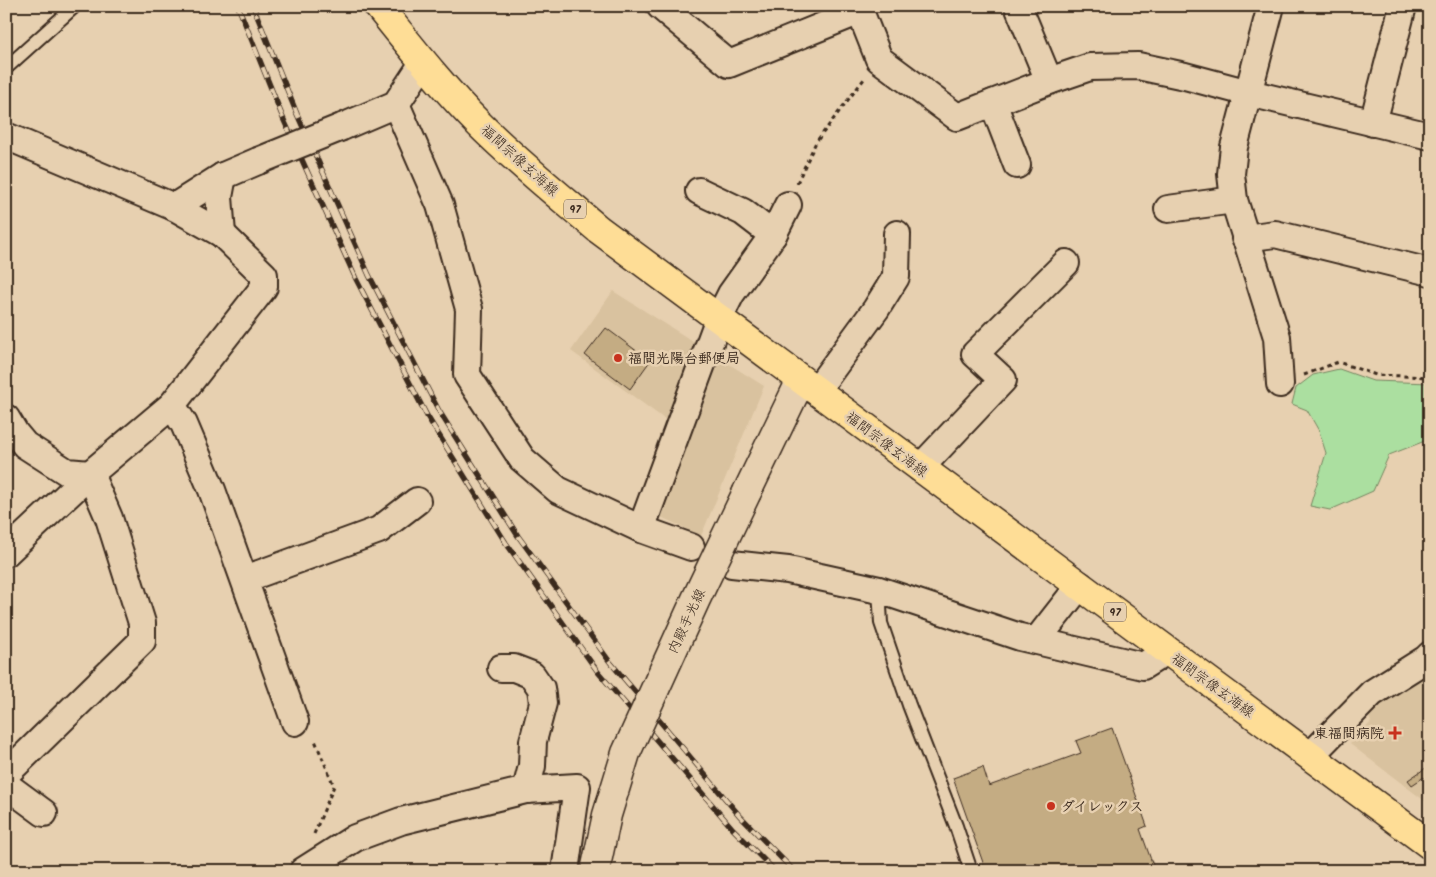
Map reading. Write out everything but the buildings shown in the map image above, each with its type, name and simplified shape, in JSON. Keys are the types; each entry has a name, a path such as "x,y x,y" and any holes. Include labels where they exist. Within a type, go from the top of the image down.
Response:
{"main road":[{"name":"福間宗像玄海線","path":"378,6 423,62 480,124 532,173 598,229 1430,845"},
{"name":"内殿手光線","path":"595,871 607,815 626,753 747,492 808,385"}],"street":[{"path":"660,6 729,64 859,9 879,59 957,117 1049,81 1090,68 1138,66 1430,136"},
{"path":"1018,6 1049,81"},
{"path":"1271,6 1234,146 1231,174 1234,200 1276,337 1280,384"},
{"path":"1373,123 1403,6"},
{"path":"174,206 223,176 396,104 423,62"},
{"path":"993,103 1017,164"},
{"path":"396,104 440,205 469,309 467,375 522,459 558,490 641,529 691,547"},
{"path":"6,136 174,206 222,234 264,275 264,287 172,404 90,474 6,554"},
{"path":"222,234 219,197 223,176"},
{"path":"699,191 743,212 772,235"},
{"path":"1168,209 1234,200"},
{"path":"641,529 719,318 731,294 772,235 788,204"},
{"path":"808,385 876,309 896,277 897,234"},
{"path":"1245,238 1275,234 1430,272"},
{"path":"920,468 1003,380 975,354 1066,263"},
{"path":"172,404 184,424 212,490 295,722"},
{"path":"6,418 25,445 67,472 90,474"},
{"path":"6,774 142,641 142,623 109,518 90,474"},
{"path":"245,579 379,530 417,501"},
{"path":"732,564 788,570 879,590 1020,637 1143,666 1167,651"},
{"path":"1037,640 1080,585"},
{"path":"1310,756 1372,693 1426,659 1430,654"},
{"path":"501,668 514,668 532,676 541,688 543,703 533,741 532,766 526,790"},
{"path":"6,785 44,813"},
{"path":"309,866 355,838 401,821 526,790 577,787 565,871"}],"lane":[{"path":"6,68 75,6"},
{"path":"879,590 881,623 909,705 956,826 971,871"}],"path":[{"path":"788,204 816,142 879,59"},
{"path":"1280,384 1338,362 1376,375 1430,378"},
{"path":"295,722 312,734 334,786 311,842 309,866"}],"shaded area":[{"path":"613,291 764,386 701,536 655,514 685,434 571,351"},
{"name":"東福間病院","path":"1430,669 1430,805 1350,744 1371,722 1368,714 1382,700"}],"green space":[{"path":"1339,369 1373,381 1430,383 1430,439 1389,455 1373,491 1330,510 1310,506 1326,453 1319,431 1307,410 1292,404 1296,388 1313,375"}],"railway":[{"path":"238,6 283,118 356,279 427,416 506,543 598,672 733,829 775,871"},
{"path":"253,6 297,114 369,275 439,411 518,536 610,662 739,815 794,871"}],"place":[{"name":"福間光陽台郵便局","path":"618,358"},
{"name":"東福間病院","path":"1395,733"},
{"name":"ダイレックス","path":"1051,806"}]}
